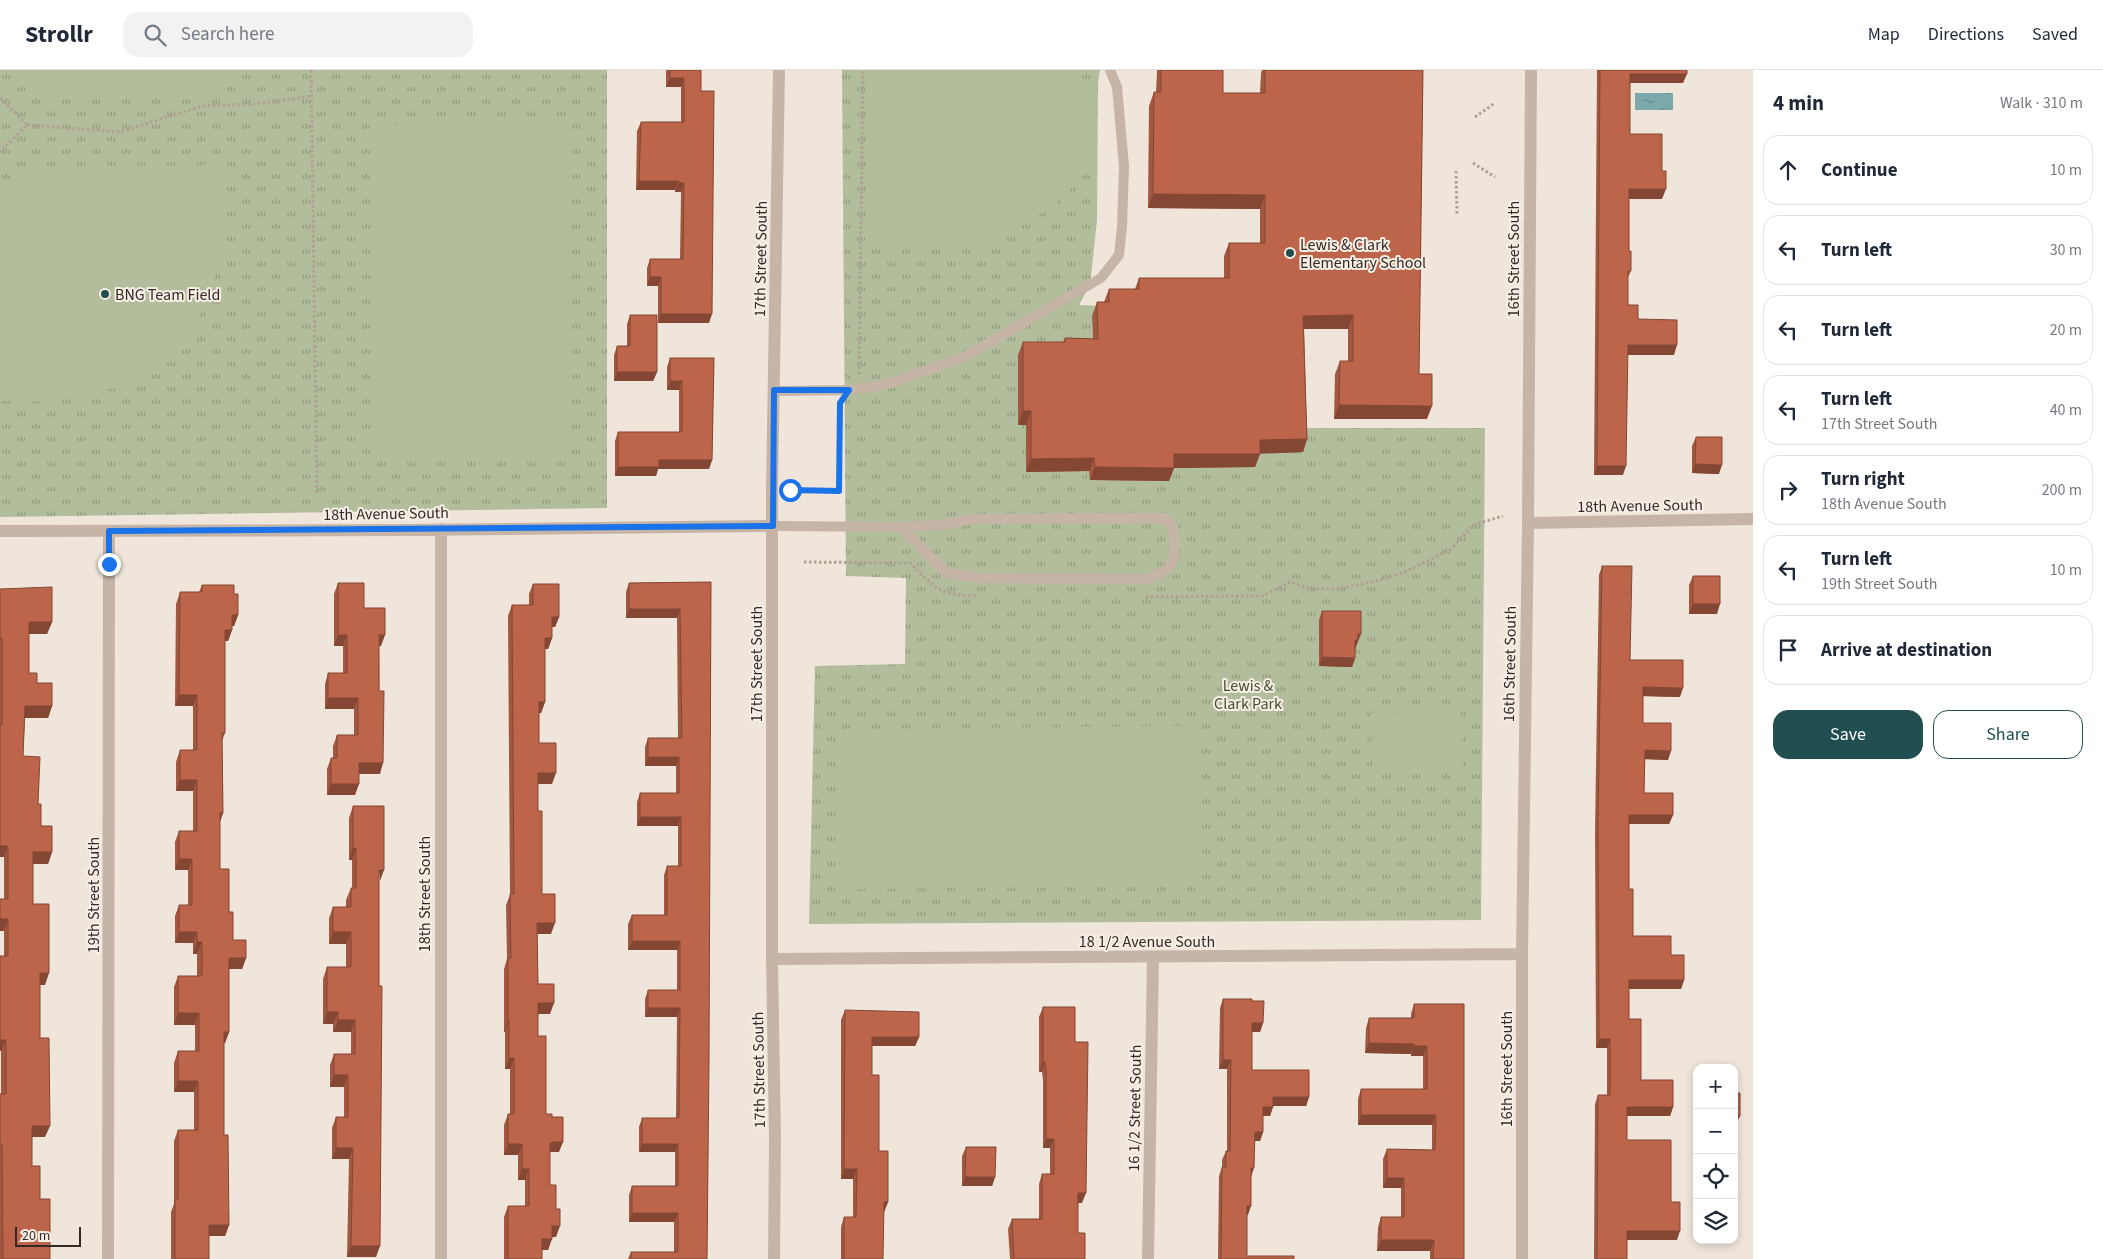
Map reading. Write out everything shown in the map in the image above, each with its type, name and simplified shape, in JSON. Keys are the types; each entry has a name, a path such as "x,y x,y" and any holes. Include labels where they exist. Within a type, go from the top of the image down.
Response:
{"street":[{"name":"17th Street South","path":"774,1259 775,1138 772,960 773,526 779,70"},
{"name":"16th Street South","path":"1522,1259 1522,954 1528,523 1531,70"},
{"name":"18th Avenue South","path":"1528,523 1753,519"},
{"name":"18th Avenue South","path":"0,531 773,526"},
{"name":"18th Street South","path":"441,529 441,1259"},
{"name":"19th Street South","path":"108,1259 109,531"},
{"name":"18 1/2 Avenue South","path":"772,960 1522,954"},
{"name":"16 1/2 Street South","path":"1148,1259 1153,957"}],"lane":[{"path":"774,390 849,390 885,385 964,357 1101,278 1119,256 1122,227 1124,166 1117,87 1110,70"},
{"path":"773,526 901,528 941,525 973,519 1163,518 1172,526 1176,543 1174,558 1168,569 1148,579 979,578 946,572 901,528"}],"path":[{"path":"311,70 317,494"},
{"path":"790,490 839,491 840,403 860,372 863,70"},
{"path":"0,98 27,126 120,132 202,106 257,104 311,96"},
{"path":"1475,118 1496,103"},
{"path":"0,152 27,126"},
{"path":"1473,163 1495,177"},
{"path":"1456,171 1457,214"}],"green space":[{"path":"0,70 607,70 607,508 0,517"},
{"path":"8,70 225,70 224,91 29,91"},
{"name":"Lewis & Clark Park","path":"842,70 1100,70 1098,83 1097,220 1090,285 1079,305 1104,306 1104,316 1092,316 1093,339 1032,425 1089,471 1090,480 1169,481 1169,468 1255,449 1301,428 1485,428 1481,920 809,924 815,666 905,664 906,578 846,576"},
{"path":"867,70 1071,70 1090,94 1097,135 1092,166 1058,202 1011,233 966,248 912,248 869,241"},
{"path":"570,124 571,456 371,457 370,125"},
{"name":"BNG Team Field","path":"223,165 224,234 212,286 203,310 190,331 175,349 157,365 137,378 88,396 55,401 0,401 0,191 27,166"},
{"path":"1461,712 1462,768 1372,769 1371,713"},
{"path":"1200,726 1202,886 841,889 840,729"}],"water":[{"path":"1635,93 1673,93 1673,110 1635,110"}],"building":[{"path":"670,70 701,70 701,91 714,91 712,314 661,314 661,277 650,277 650,259 683,259 684,183 679,183 679,181 639,181 641,122 684,122 684,78 670,78"},
{"path":"1161,70 1223,70 1223,93 1265,93 1265,70 1423,70 1419,374 1432,374 1432,406 1339,405 1340,361 1353,361 1353,315 1303,316 1307,439 1260,440 1260,454 1174,454 1174,468 1095,467 1094,458 1031,459 1031,411 1023,411 1023,342 1065,342 1065,338 1098,339 1097,302 1109,302 1109,289 1139,289 1139,278 1229,278 1229,243 1265,243 1265,195 1153,194 1154,92 1161,92"},
{"path":"1600,70 1687,70 1687,74 1630,74 1630,134 1662,134 1662,171 1666,171 1666,189 1629,189 1629,251 1631,251 1631,271 1628,271 1628,305 1638,305 1638,319 1677,320 1677,345 1628,345 1626,466 1597,466"},
{"path":"630,315 657,315 657,372 617,372 617,346 630,346"},
{"path":"670,358 714,358 712,460 659,460 659,467 618,467 618,432 682,432 682,381 670,381"},
{"path":"1696,437 1722,437 1722,465 1695,464"},
{"path":"1602,566 1632,566 1630,660 1683,660 1683,688 1643,687 1643,723 1671,723 1671,751 1645,750 1644,793 1673,793 1673,815 1629,815 1629,889 1633,889 1633,936 1671,936 1671,955 1684,955 1684,980 1629,980 1629,1019 1641,1019 1641,1080 1673,1080 1673,1107 1627,1107 1627,1140 1671,1140 1671,1202 1680,1202 1680,1231 1627,1231 1627,1259 1597,1259 1598,1095 1610,1095 1610,1039 1599,1039 1598,823"},
{"path":"1693,576 1720,576 1720,604 1693,604"},
{"path":"711,582 707,1259 631,1259 631,1252 678,1252 678,1213 632,1213 632,1186 678,1186 678,1144 642,1144 642,1118 679,1118 680,1008 648,1008 648,990 680,990 680,941 632,941 632,915 667,915 667,866 681,866 681,817 640,817 640,793 679,793 679,757 648,757 648,738 682,738 680,609 629,609 629,583"},
{"path":"338,583 364,583 364,608 385,608 385,635 379,635 379,691 384,691 383,763 359,763 359,784 331,784 331,758 337,758 337,735 358,735 358,698 328,698 328,673 347,673 347,635 338,635"},
{"path":"533,584 559,584 559,617 552,617 552,638 545,638 545,702 539,702 539,743 556,743 556,773 538,773 538,811 542,811 542,894 555,894 555,923 537,923 538,984 554,984 554,1003 538,1003 538,1036 546,1036 546,1114 552,1114 552,1117 563,1117 563,1142 552,1142 550,1144 550,1185 556,1185 556,1209 560,1209 560,1226 552,1226 552,1239 542,1239 542,1259 508,1259 508,1206 529,1206 529,1169 522,1169 522,1144 508,1144 508,1114 514,1114 514,1058 509,1058 508,1021 508,958 511,958 510,894 514,894 512,605 533,605"},
{"path":"202,585 234,585 234,594 238,594 238,615 232,615 232,630 225,630 225,733 222,733 223,813 220,813 220,869 229,869 229,912 233,912 233,940 246,940 246,958 229,958 229,1032 224,1032 224,1135 228,1135 229,1225 209,1225 209,1259 175,1259 175,1200 178,1200 178,1130 198,1130 198,1081 178,1081 178,1051 199,1051 199,1013 178,1013 178,976 202,976 202,942 197,942 197,932 179,932 179,905 192,905 192,859 179,859 179,831 197,831 197,780 180,780 180,750 197,750 197,695 179,695 180,592 202,592"},
{"path":"52,587 52,622 29,622 29,673 37,673 37,683 52,683 52,706 25,706 23,756 40,757 38,804 41,804 41,826 52,826 52,852 33,852 33,904 49,904 49,973 40,973 40,1038 49,1038 50,1126 32,1126 32,1166 40,1166 40,1199 50,1199 50,1259 3,1259 0,1094 6,1094 6,1040 0,1040 0,956 8,956 8,919 0,919 0,899 8,899 8,846 0,846 2,638 0,638 0,589"},
{"path":"1322,611 1361,611 1361,634 1358,634 1358,640 1355,640 1355,658 1322,657"},
{"path":"353,806 384,806 384,870 379,870 379,986 382,986 380,1246 351,1246 353,1148 336,1148 336,1117 348,1117 348,1075 334,1075 334,1054 355,1054 355,1020 338,1020 338,1012 327,1012 327,967 351,967 351,932 333,932 333,907 351,907 351,888 356,888 356,848 353,848"},
{"path":"1223,999 1264,1001 1263,1023 1252,1023 1252,1070 1309,1070 1309,1097 1273,1097 1273,1107 1263,1107 1263,1132 1255,1132 1254,1168 1251,1168 1251,1206 1247,1206 1247,1256 1294,1256 1294,1259 1221,1259 1222,1167 1226,1167 1226,1151 1230,1151 1231,1060 1223,1060"},
{"path":"1414,1004 1464,1004 1464,1259 1433,1259 1434,1240 1381,1240 1381,1217 1404,1217 1404,1178 1387,1178 1387,1149 1435,1150 1436,1115 1361,1115 1361,1089 1427,1089 1427,1046 1369,1043 1369,1018 1414,1018"},
{"path":"1043,1007 1075,1007 1075,1042 1088,1042 1086,1193 1078,1193 1078,1233 1085,1233 1085,1259 1014,1259 1012,1219 1042,1219 1042,1174 1054,1174 1054,1139 1046,1139 1046,1070 1045,1062 1043,1062"},
{"path":"845,1010 919,1012 919,1037 872,1037 872,1075 879,1075 879,1151 888,1151 888,1202 884,1202 883,1259 844,1259 844,1217 856,1217 857,1169 844,1169"},
{"path":"1738,1093 1740,1093 1740,1116 1738,1116"},
{"path":"966,1147 996,1147 995,1177 965,1177"}],"place":[{"name":"Lewis & Clark Elementary School","path":"1290,253"},
{"name":"BNG Team Field","path":"105,294"}],"route":[{"path":"109,564 109,531 773,526 774,390 849,390 840,403 839,491 790,490"}]}
